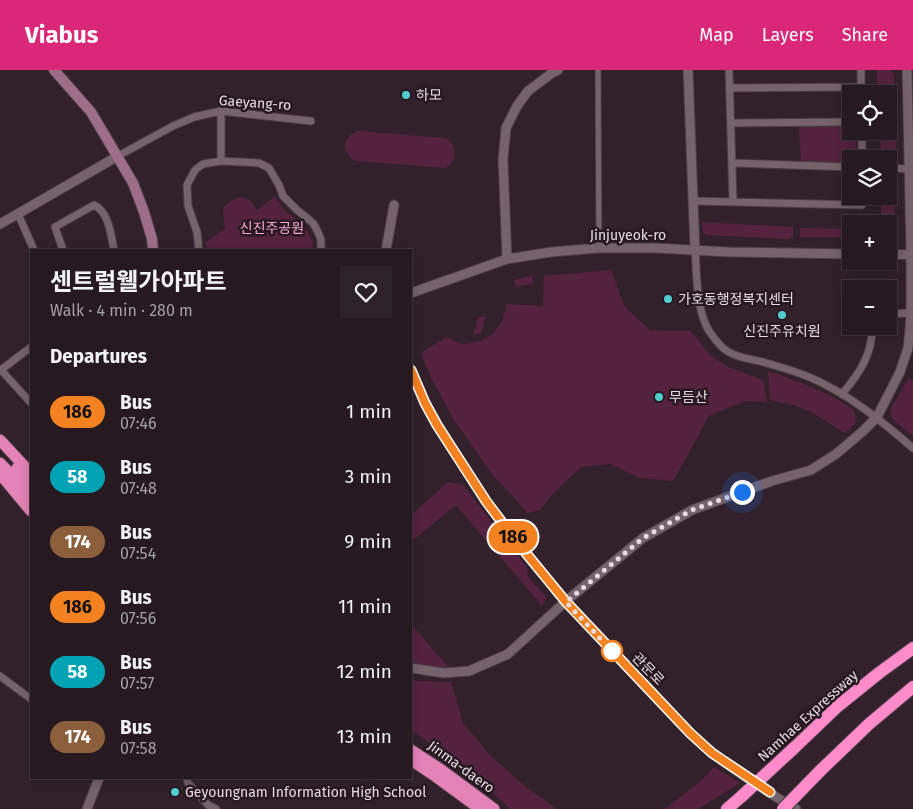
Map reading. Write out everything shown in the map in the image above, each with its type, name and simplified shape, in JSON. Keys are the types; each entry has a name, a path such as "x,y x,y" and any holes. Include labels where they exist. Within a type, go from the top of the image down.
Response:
{"highway":[{"path":"0,440 30,471"},
{"path":"0,451 30,482"},
{"path":"0,463 30,494"},
{"path":"0,474 30,510"},
{"name":"Namhae Expressway","path":"726,809 838,706 913,648"},
{"path":"783,809 870,724 913,687"},
{"name":"Jinma-daero","path":"412,751 494,809"},
{"name":"Jinma-daero","path":"412,761 480,809"}],"main road":[{"path":"54,70 91,112 133,183 144,212 153,249"}],"street":[{"path":"507,259 504,160 506,128 517,106 528,92 552,72 558,70"},
{"path":"598,70 599,248"},
{"path":"688,70 695,250 699,301 702,317 709,331 726,351 738,357 789,369 842,394 877,418 913,448"},
{"path":"729,70 732,201"},
{"path":"861,70 861,85"},
{"path":"412,668 444,673 470,671 508,654 566,602 643,538 692,510 772,481 810,470 836,454 877,418 900,372 908,348 912,255 907,70"},
{"path":"730,88 842,90"},
{"name":"Gaeyang-ro","path":"118,156 173,126 194,117 221,111 311,120"},
{"path":"221,111 221,161"},
{"path":"731,123 842,122"},
{"path":"0,224 118,156"},
{"path":"199,249 188,206 188,185 195,170 203,164 221,161 259,163 268,168 279,185 283,196 313,223 321,240 322,249"},
{"path":"732,163 842,167"},
{"path":"897,168 909,169"},
{"path":"693,201 842,204"},
{"path":"63,249 55,227 94,205 101,208 110,230 114,249"},
{"path":"386,249 394,205"},
{"path":"18,214 34,249"},
{"name":"Jinjuyeok-ro","path":"412,293 507,259 551,252 599,248 655,248 729,252 842,254"},
{"path":"897,254 912,255"},
{"path":"897,314 911,313"},
{"path":"842,394 858,374 868,354 872,335"},
{"path":"30,348 0,370 30,403"},
{"name":"관문로","path":"412,372 437,425 470,476 516,541 566,602 690,733 712,753 796,809"},
{"path":"0,676 30,698"},
{"path":"87,809 100,779"},
{"path":"187,779 188,783 208,805 216,809"}],"green space":[{"path":"877,70 890,70 894,74 894,85 878,85"},
{"path":"842,126 842,140 856,140 857,150 842,150 842,163 801,161 799,127"},
{"path":"357,131 446,138 453,145 454,158 445,168 355,161 347,153 345,145 348,138"},
{"path":"880,140 896,140 897,150 881,150"},
{"name":"신진주공원","path":"275,196 283,209 301,224 308,233 313,243 313,249 207,249 206,242 225,229 223,209 228,203 234,199 245,198 257,210"},
{"path":"881,205 894,205 894,215 881,215"},
{"path":"702,222 793,227 793,237 788,239 706,235 703,232"},
{"path":"800,228 842,229 842,237 800,237"},
{"path":"611,270 625,307 650,330 690,330 711,356 728,367 763,380 767,402 745,401 709,416 673,481 639,478 610,464 581,467 553,494 540,510 528,513 492,474 454,420 431,378 421,353 446,337 462,344 478,342 493,334 502,321 507,304 543,306 544,276"},
{"path":"532,276 533,284 516,287 514,280"},
{"path":"486,316 481,333 473,335 478,318"},
{"path":"768,371 800,382 839,400 854,411 856,423 845,433 811,412 793,405 770,400"},
{"path":"909,378 913,381 913,436 893,420 890,410"},
{"path":"448,482 463,485 526,566 529,578 545,595 546,598 542,606 456,505 412,541 412,514"},
{"path":"412,625 449,668 430,668 412,663"},
{"path":"412,680 451,682 463,723 490,755 527,788 555,809 510,809 472,773 412,731"},
{"path":"714,767 740,783 698,809 665,809 702,780"}],"bus line":[{"name":"186","path":"412,373 437,425 486,501 566,602 690,733 712,753 770,792"}],"place":[{"name":"하모","path":"406,95"},
{"name":"가호동행정복지센터","path":"668,299"},
{"name":"신진주유치원","path":"782,315"},
{"name":"무듬산","path":"659,397"},
{"name":"Geyoungnam Information High School","path":"175,792"}],"route":[{"path":"612,651 566,602 643,538 692,510 742,492"}]}
